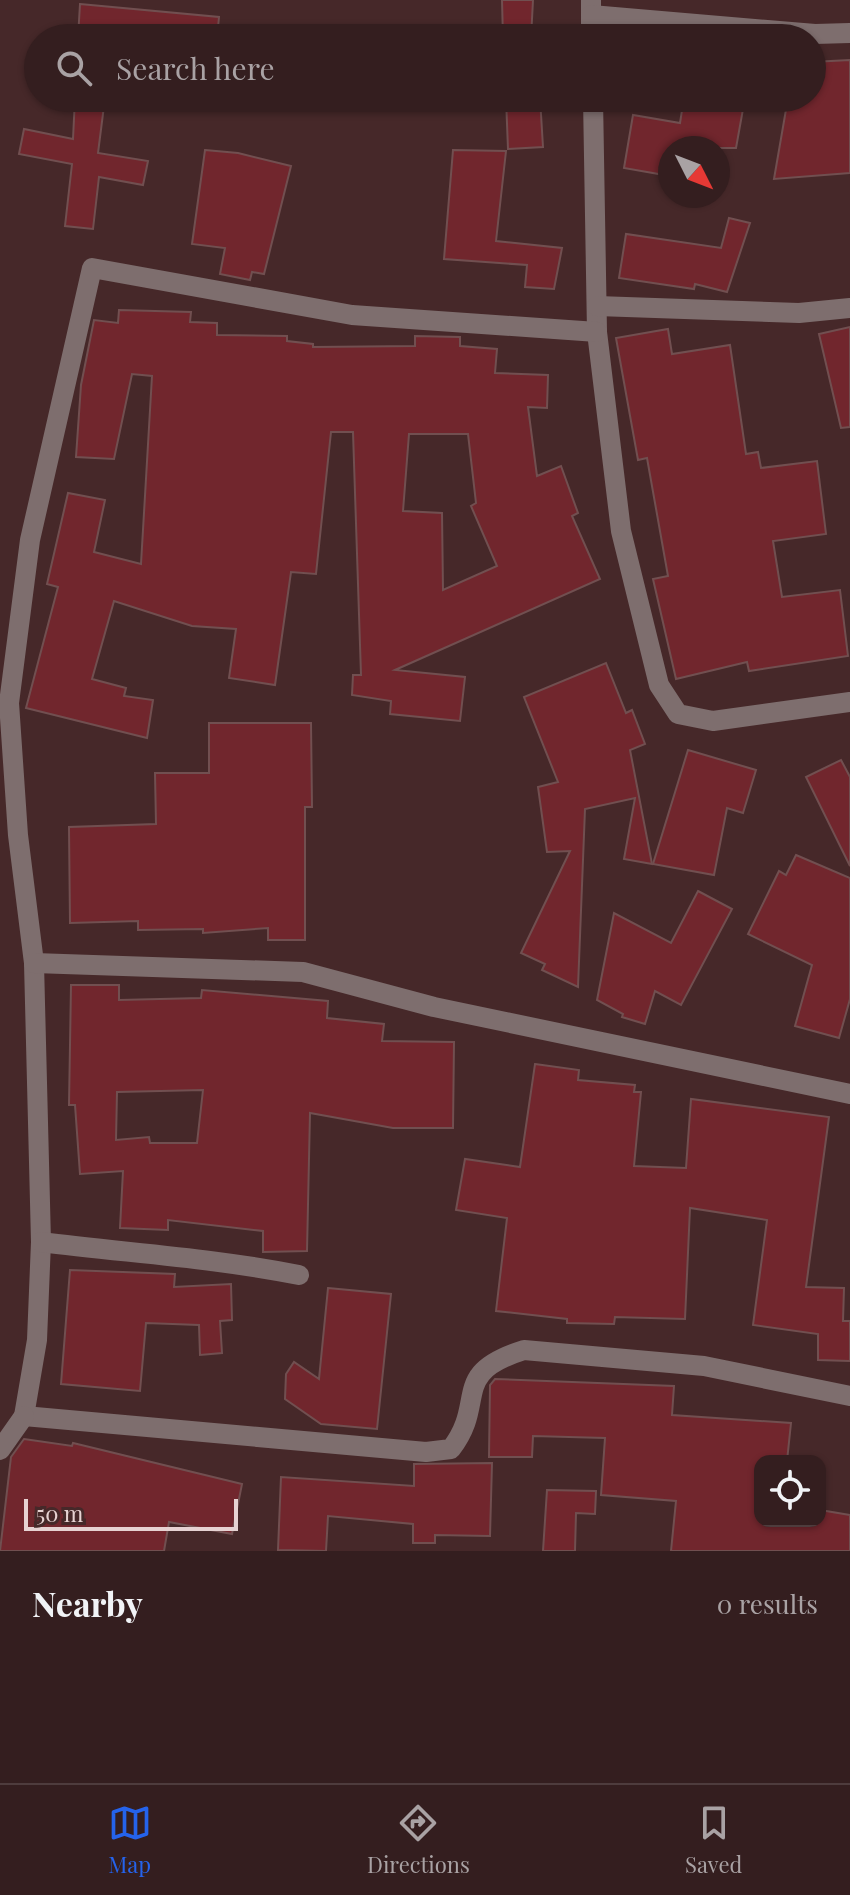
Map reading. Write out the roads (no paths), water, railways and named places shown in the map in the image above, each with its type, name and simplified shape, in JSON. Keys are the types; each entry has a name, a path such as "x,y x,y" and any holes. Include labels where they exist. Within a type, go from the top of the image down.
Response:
{"street":[{"path":"591,7 732,24"},
{"path":"826,34 850,33"},
{"path":"593,112 597,332 621,531 659,685 667,702 678,714 713,721 850,702"},
{"path":"0,1450 24,1416 37,1340 41,1242 34,963 18,835 9,703 30,540 92,268 352,315 597,332"},
{"path":"597,306 799,313 850,308"},
{"path":"34,963 303,972 434,1007 850,1094"},
{"path":"41,1242 147,1256 227,1260 299,1275"},
{"path":"24,1416 157,1430 439,1451 451,1449 466,1430 474,1380 497,1358 524,1350 704,1366 850,1396"}]}
